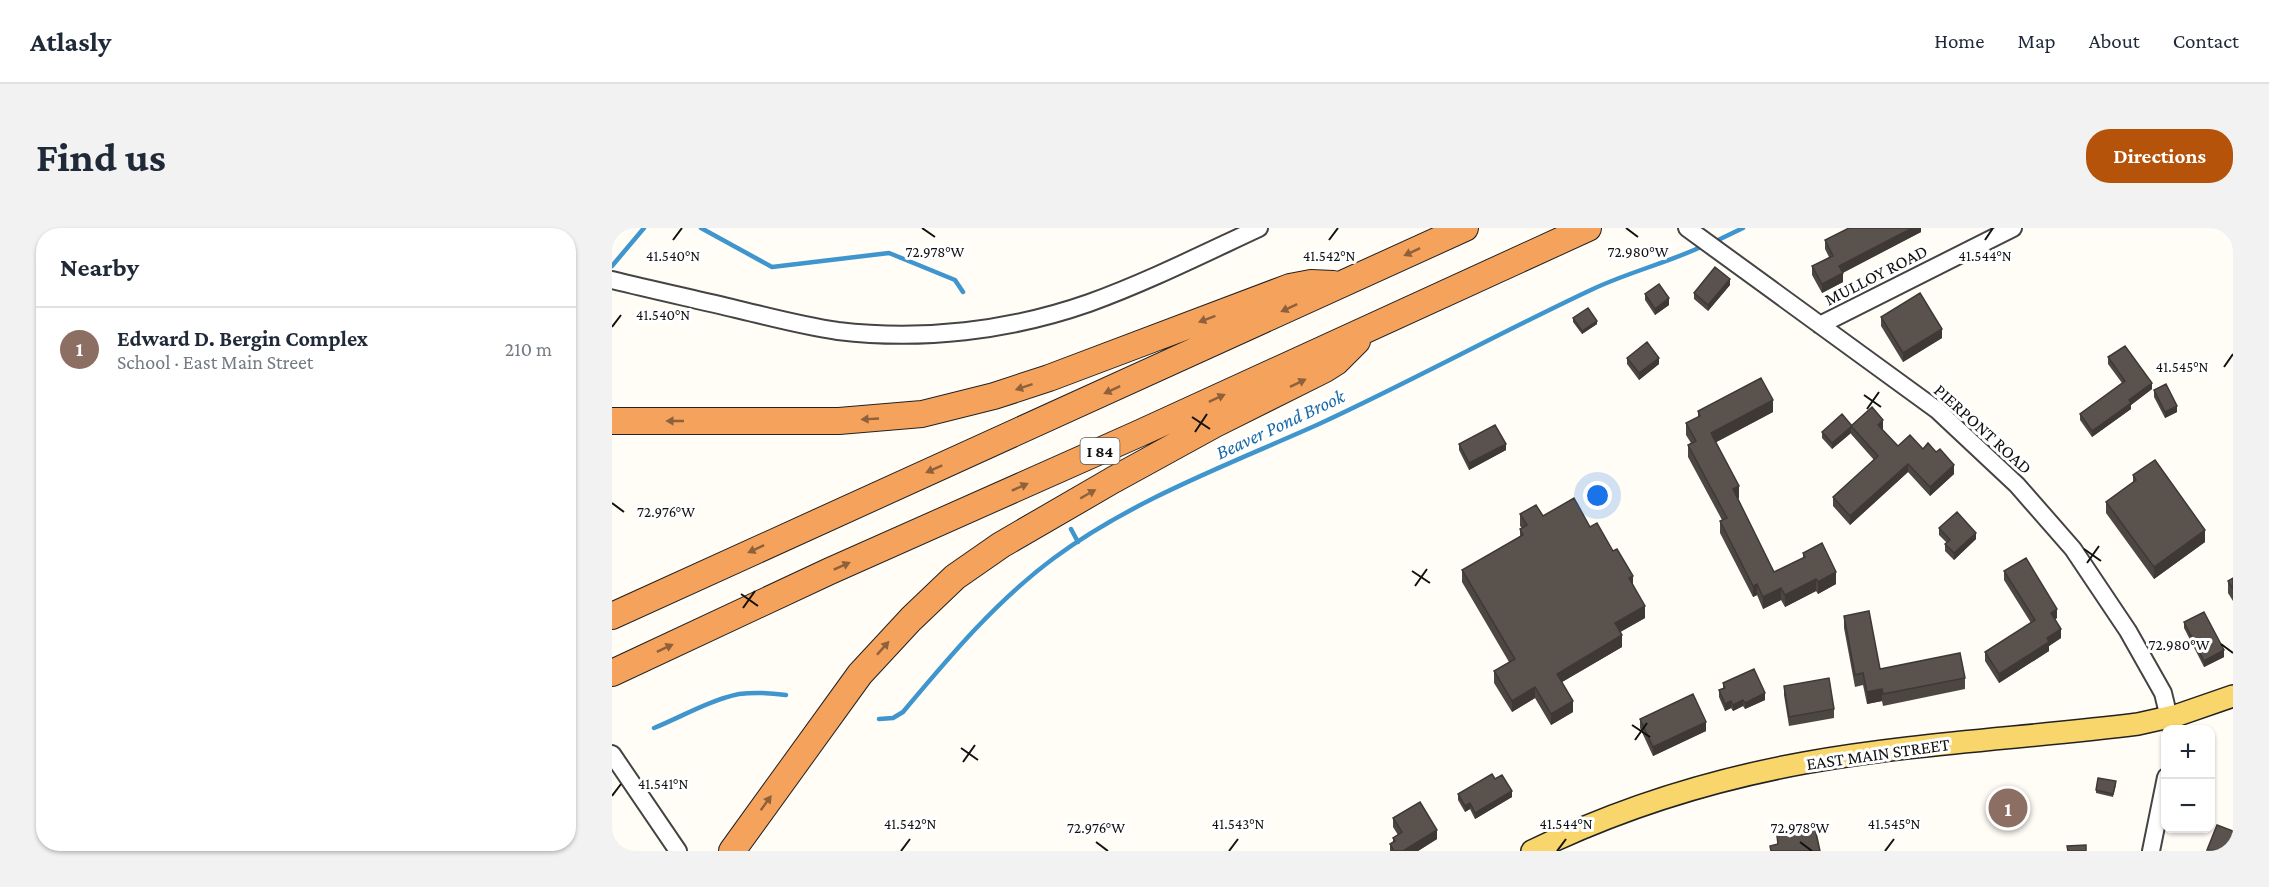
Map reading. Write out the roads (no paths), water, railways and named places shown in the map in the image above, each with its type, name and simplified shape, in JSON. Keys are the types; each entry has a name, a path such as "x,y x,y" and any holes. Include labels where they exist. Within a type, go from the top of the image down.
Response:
{"highway":[{"path":"612,616 1465,228"},
{"name":"I 84","path":"612,673 830,571 1138,434 1588,228"},
{"path":"612,421 839,420 922,414 994,396 1049,378 1290,287 1311,283 1343,284"},
{"path":"732,851 860,674 911,619 956,577 1001,545 1113,480 1215,424 1325,369 1346,353 1367,329"}],"main road":[{"name":"EAST MAIN STREET","path":"1533,851 1586,827 1667,798 1779,768 1886,751 2138,724 2171,723 2233,696"}],"street":[{"path":"612,280 826,329 888,334 945,333 982,329 1038,318 1090,303 1259,228"},
{"name":"MULLOY ROAD","path":"1820,325 2013,228"},
{"name":"PIERPONT ROAD","path":"1692,231 1938,410 1990,457 2032,500 2079,558 2128,631 2156,678 2171,723"},
{"path":"612,754 678,851"},
{"path":"2151,851 2166,779"}],"waterway":[{"path":"612,266 644,228"},
{"path":"701,228 772,267 889,253 955,280 963,292"},
{"name":"Beaver Pond Brook","path":"1714,242 1743,228"},
{"name":"Beaver Pond Brook","path":"879,719 893,718 903,712 974,630 1033,575 1054,558 1117,518 1183,484 1354,408 1593,289 1703,246"},
{"path":"1071,529 1078,542"},
{"name":"Beaver Pond Brook","path":"654,728 706,704 739,694 786,695"}],"place":[{"name":"Edward D. Bergin Complex","path":"2008,808"}]}
